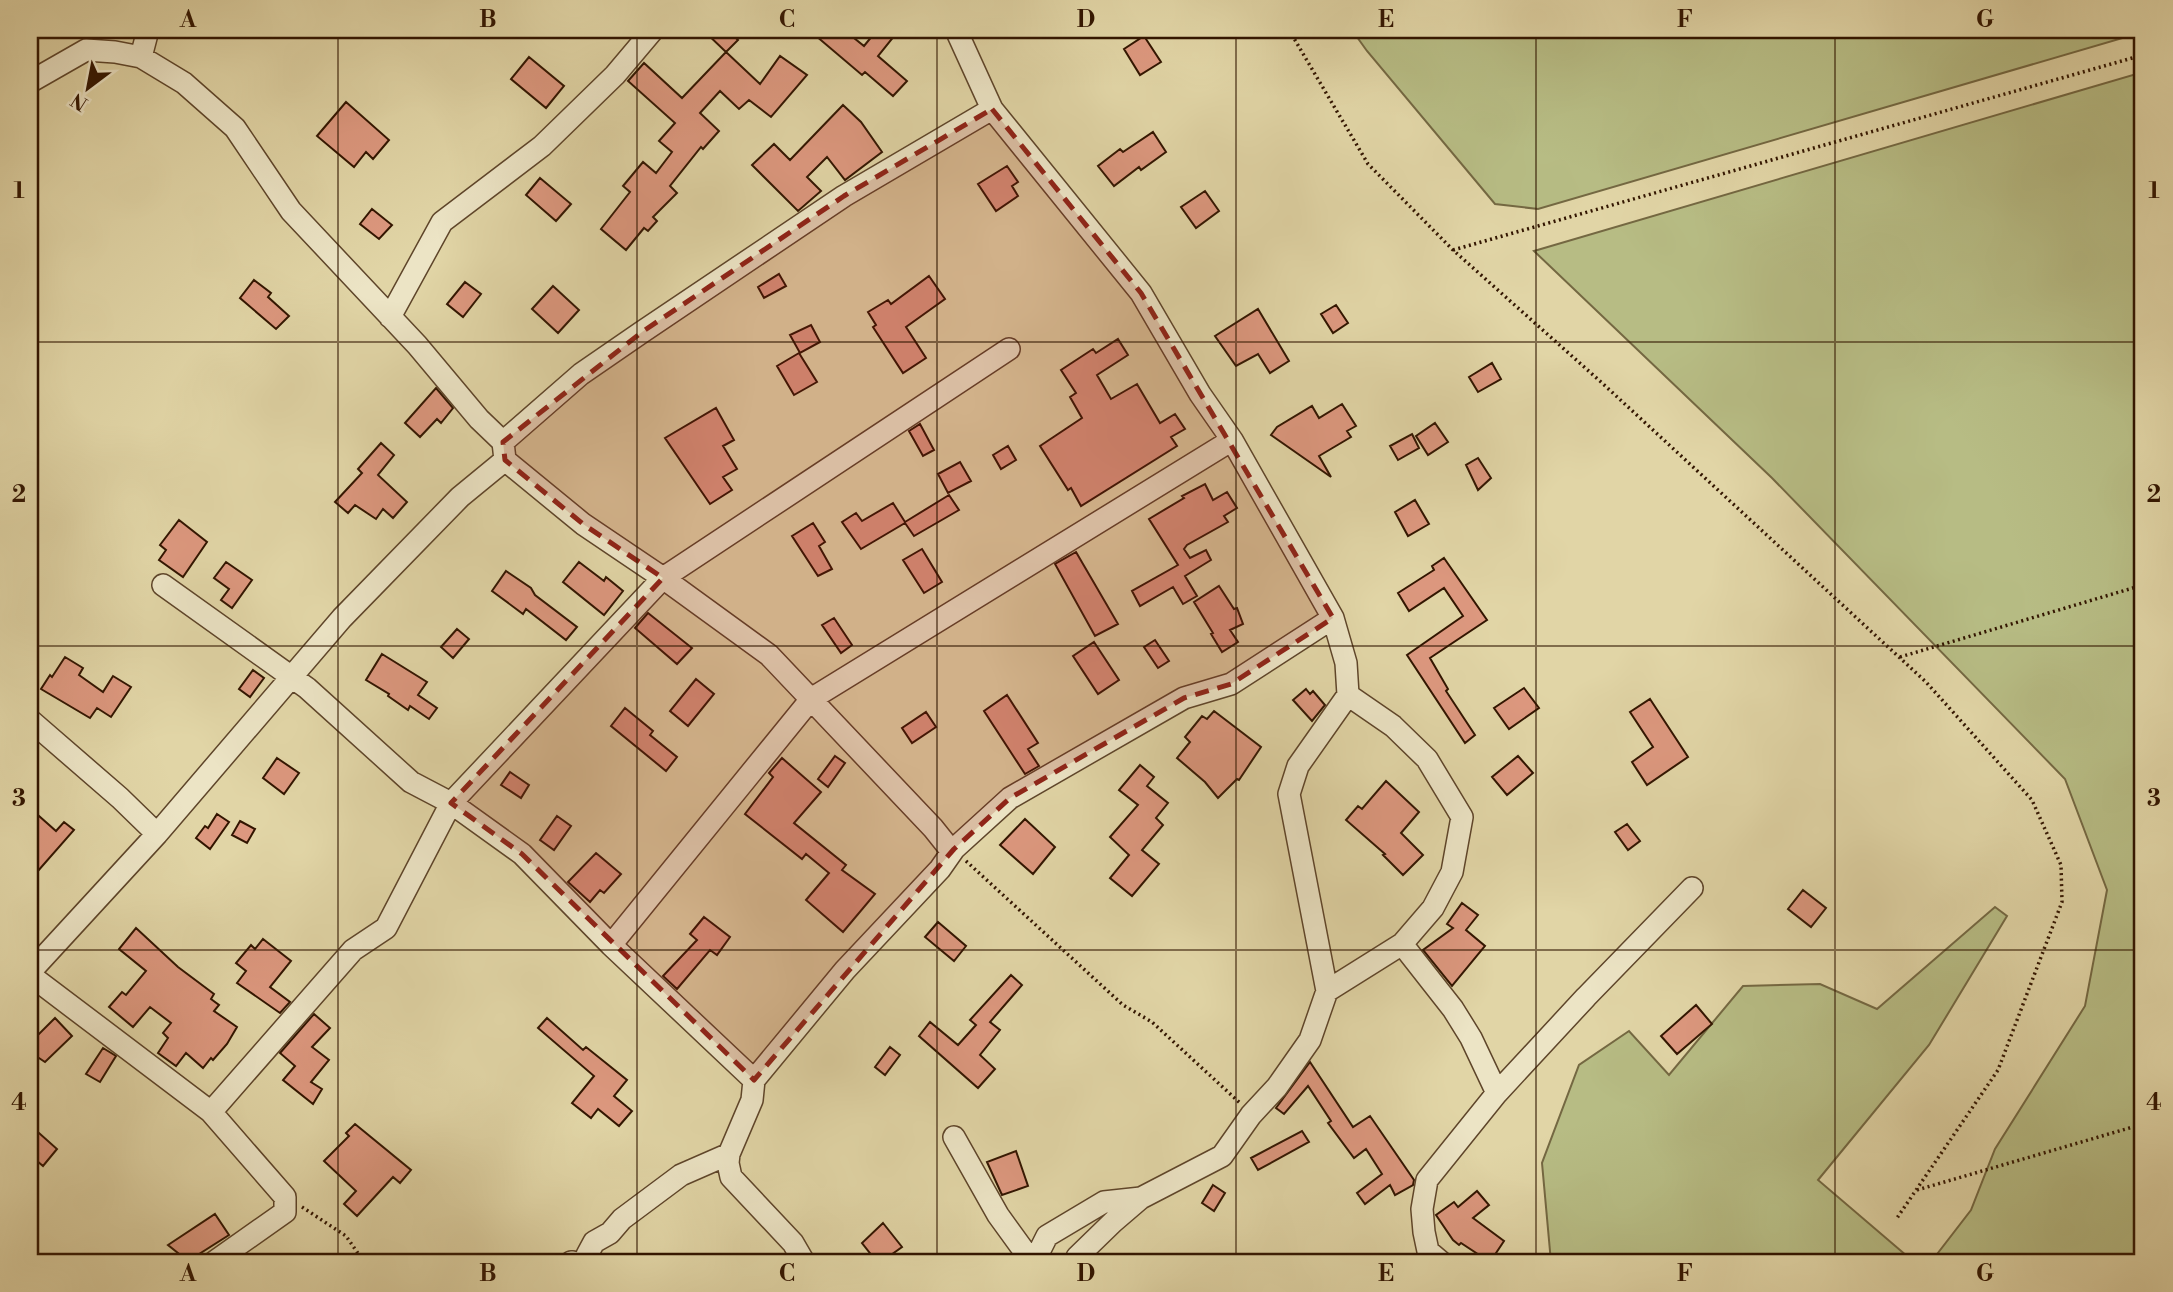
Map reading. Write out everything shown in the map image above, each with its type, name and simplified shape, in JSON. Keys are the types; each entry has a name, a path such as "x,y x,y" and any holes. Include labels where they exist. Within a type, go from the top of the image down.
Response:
{"street":[{"path":"141,57 148,30"},
{"path":"390,317 442,222 542,146 615,75 653,30"},
{"path":"956,30 992,109 1141,293 1200,394 1232,440 1333,618 1346,663 1349,695 1298,766 1289,794 1328,991 1310,1040 1277,1087 1251,1115 1222,1156 1141,1198 1086,1248 1076,1262"},
{"path":"30,82 86,50 115,51 141,57 184,83 235,128 292,211 390,317 504,451 583,524 769,655 949,848 954,849"},
{"path":"214,1262 285,1212 285,1197 211,1112 30,973 157,834 342,618 582,374 844,196 992,109"},
{"path":"211,1112 353,950 386,928 451,803 663,578 1009,349"},
{"path":"611,945 811,699 1232,440"},
{"path":"163,585 307,688 411,782 451,803 522,855 611,945 754,1080"},
{"path":"804,1262 793,1242 731,1177 729,1154 752,1100 754,1080 845,970 940,869 954,849 1010,798 1184,698 1231,684 1333,618"},
{"path":"1328,991 1402,944 1433,908 1452,872 1462,817 1427,759 1393,726 1349,695"},
{"path":"30,720 157,834"},
{"path":"1441,1262 1428,1251 1424,1232 1422,1209 1427,1180 1497,1093 1692,888"},
{"path":"1402,944 1465,1028 1497,1093"},
{"path":"954,1137 998,1215 1033,1262 1047,1236 1104,1202 1141,1198"},
{"path":"589,1262 587,1255 594,1242 610,1233 622,1219 681,1175 729,1154"}],"path":[{"path":"1289,30 1368,164 1453,250 1601,382 1926,682 2032,800 2061,865 2063,902 1998,1070 1897,1218"},
{"path":"1453,250 2143,55"},
{"path":"1900,658 2143,585"},
{"path":"954,849 1123,1005 1152,1022 1183,1053 1228,1089 1251,1115"},
{"path":"1917,1190 2143,1124"},
{"path":"285,1197 346,1236 364,1262"}],"highlighted area":[{"path":"992,109 1141,293 1333,618 1231,684 1184,698 1010,798 954,849 754,1080 522,854 451,803 663,578 583,524 505,460 503,442 642,332 844,196"}],"green space":[{"path":"1352,30 2143,32 1538,209 1495,204"},
{"path":"2143,72 2143,1262 1931,1262 1971,1210 1995,1149 2085,1006 2107,890 2065,779 1772,478 1534,251"},
{"path":"1995,907 2007,916 1929,1045 1818,1180 1914,1262 1551,1262 1542,1163 1579,1065 1629,1031 1669,1075 1743,986 1820,984 1877,1009"}],"building":[{"path":"703,30 728,30 738,40 726,52"},
{"path":"809,30 844,30 864,46 877,30 899,30 878,56 907,81 893,96 865,72 862,75"},
{"path":"1144,36 1161,62 1140,75 1124,49"},
{"path":"726,52 760,84 780,56 807,75 771,117 749,100 739,109 720,91 700,113 719,131 703,149 701,147 670,186 677,193 653,217 657,221 648,231 644,228 626,250 601,229 630,192 623,186 643,162 656,173 672,152 659,141 675,123 628,81 644,63 682,98"},
{"path":"529,57 564,86 546,108 511,79"},
{"path":"346,102 389,140 373,159 366,152 354,167 317,136"},
{"path":"843,105 861,122 882,152 845,180 827,157 807,177 821,191 798,211 752,165 774,144 790,160"},
{"path":"1153,132 1166,152 1141,170 1139,167 1114,186 1098,166 1120,149 1123,152"},
{"path":"1007,166 1018,182 1012,186 1018,196 996,211 978,184"},
{"path":"540,178 571,204 556,221 526,195"},
{"path":"1205,191 1219,211 1196,228 1181,207"},
{"path":"372,209 392,225 379,239 360,224"},
{"path":"779,274 786,286 764,298 758,287"},
{"path":"929,276 945,299 906,327 926,358 903,373 873,327 876,325 868,312 888,300 891,304"},
{"path":"254,280 271,293 268,297 289,316 276,329 240,298"},
{"path":"465,282 481,294 463,317 447,304"},
{"path":"553,286 579,310 558,333 532,309"},
{"path":"1336,305 1348,323 1333,333 1321,314"},
{"path":"1258,309 1289,361 1270,373 1258,354 1236,366 1215,336"},
{"path":"811,325 820,342 800,353 790,335"},
{"path":"1118,339 1128,355 1097,375 1111,399 1137,384 1160,423 1175,414 1185,429 1171,437 1177,446 1081,506 1040,446 1082,418 1070,397 1076,393 1061,370 1093,349 1096,353"},
{"path":"799,353 817,382 794,395 777,366"},
{"path":"1492,363 1501,379 1478,392 1469,377"},
{"path":"436,388 453,408 441,423 437,419 420,437 405,423"},
{"path":"1342,404 1356,426 1347,431 1351,437 1319,456 1331,477 1271,435 1277,427 1312,406 1319,418"},
{"path":"716,408 734,440 723,446 737,469 723,477 732,490 710,504 665,438"},
{"path":"1435,423 1448,442 1428,455 1416,436"},
{"path":"920,424 934,450 923,456 909,431"},
{"path":"1412,434 1419,448 1398,460 1390,446"},
{"path":"381,443 394,455 378,475 407,502 393,518 383,509 376,519 355,505 348,513 335,502 362,473 358,469"},
{"path":"1008,446 1016,460 1001,469 993,455"},
{"path":"1478,458 1491,478 1478,490 1466,465"},
{"path":"960,462 971,481 948,493 938,474"},
{"path":"1205,484 1213,500 1227,492 1237,508 1224,516 1228,522 1184,549 1190,558 1206,550 1211,560 1185,576 1197,596 1183,604 1173,587 1140,606 1132,591 1178,565 1149,519"},
{"path":"949,495 959,510 914,536 905,523 861,549 842,522 856,513 862,521 893,503 905,522"},
{"path":"1415,500 1429,524 1408,536 1395,512"},
{"path":"179,520 207,542 183,577 159,560 166,550 160,545"},
{"path":"813,523 825,542 819,546 832,569 818,576 792,536"},
{"path":"922,549 942,582 924,593 903,560"},
{"path":"1076,552 1118,624 1095,636 1055,564"},
{"path":"1444,558 1487,620 1430,658 1448,689 1446,691 1475,735 1465,743 1407,655 1463,616 1444,588 1409,611 1398,593 1434,570 1432,566"},
{"path":"226,562 252,580 232,608 221,600 229,589 214,578"},
{"path":"579,562 604,581 606,577 623,591 604,615 563,582"},
{"path":"506,571 531,588 535,595 577,627 566,640 526,609 523,614 492,591"},
{"path":"1219,586 1234,609 1237,608 1243,624 1230,630 1238,642 1222,652 1194,602"},
{"path":"648,613 692,648 677,664 635,628"},
{"path":"834,618 852,645 841,653 822,625"},
{"path":"457,629 469,639 453,658 441,647"},
{"path":"1155,640 1169,661 1158,668 1144,647"},
{"path":"1094,642 1119,680 1098,694 1073,656"},
{"path":"382,654 427,682 418,695 437,708 429,719 410,706 408,710 366,680"},
{"path":"65,657 83,668 79,675 103,692 113,676 131,687 111,717 97,708 90,718 41,689"},
{"path":"253,670 264,678 250,697 239,689"},
{"path":"696,679 714,694 688,726 670,711"},
{"path":"1524,688 1539,708 1509,729 1494,708"},
{"path":"1306,689 1310,694 1313,691 1325,705 1312,721 1293,700"},
{"path":"1007,695 1038,743 1028,749 1039,766 1025,774 984,711"},
{"path":"1650,699 1688,757 1647,785 1632,762 1653,747 1630,712"},
{"path":"625,708 653,731 650,735 677,757 666,771 611,726"},
{"path":"1214,711 1261,747 1239,780 1218,798 1205,782 1177,758 1190,742 1185,737 1202,716 1207,719"},
{"path":"926,712 936,727 912,743 902,728"},
{"path":"835,756 845,763 828,787 818,779"},
{"path":"1518,756 1533,773 1507,795 1492,777"},
{"path":"277,758 299,773 284,794 263,778"},
{"path":"782,758 821,792 794,823 846,865 842,870 875,894 843,932 806,900 829,873 806,854 802,859 745,814 773,777 769,773"},
{"path":"1140,765 1154,777 1147,786 1168,803 1156,818 1163,825 1142,850 1159,864 1132,896 1110,878 1129,855 1110,837 1138,805 1119,790"},
{"path":"510,772 529,785 521,798 501,785"},
{"path":"1386,781 1419,812 1401,833 1423,855 1403,875 1383,855 1385,854 1346,820 1358,806 1362,809"},
{"path":"30,808 56,831 64,822 74,830 30,880"},
{"path":"217,814 229,822 210,849 196,838 205,826 208,828"},
{"path":"557,816 571,826 554,850 540,840"},
{"path":"1025,819 1055,847 1033,874 1000,845"},
{"path":"240,821 255,829 247,843 232,835"},
{"path":"1627,824 1640,841 1628,850 1615,832"},
{"path":"596,853 621,874 604,893 600,890 590,902 568,882"},
{"path":"1803,890 1826,908 1811,927 1788,909"},
{"path":"1462,903 1478,915 1466,930 1485,946 1452,986 1423,950 1453,928 1447,924"},
{"path":"704,917 730,937 717,955 710,950 677,989 663,976 697,940 690,934"},
{"path":"938,922 966,946 954,961 925,937"},
{"path":"136,928 178,967 214,994 211,999 219,1005 214,1011 237,1027 227,1044 203,1068 186,1053 176,1066 158,1053 168,1038 163,1033 171,1023 150,1007 133,1027 109,1007 122,992 126,995 146,971 119,949"},
{"path":"263,939 291,961 270,987 290,1002 280,1013 237,983 246,971 236,963 251,945 255,949"},
{"path":"1011,975 1022,985 990,1022 1000,1030 980,1055 995,1069 978,1088 919,1036 930,1022 958,1045 976,1025 970,1020"},
{"path":"1696,1005 1712,1024 1677,1054 1661,1036"},
{"path":"314,1014 330,1028 312,1047 329,1060 311,1082 322,1089 313,1104 283,1080 295,1066 280,1053"},
{"path":"55,1018 72,1036 45,1062 30,1052 30,1029 38,1035"},
{"path":"547,1018 583,1050 586,1047 627,1080 614,1096 632,1111 619,1126 598,1109 591,1118 572,1103 594,1076 538,1028"},
{"path":"890,1047 900,1055 885,1075 875,1067"},
{"path":"103,1048 116,1056 100,1082 86,1074"},
{"path":"1310,1062 1353,1127 1370,1116 1414,1180 1413,1185 1395,1195 1390,1185 1365,1204 1357,1193 1382,1174 1366,1149 1354,1158 1328,1123 1331,1121 1308,1086 1284,1114 1276,1108"},
{"path":"355,1124 411,1170 400,1183 393,1177 357,1216 344,1204 356,1191 324,1161 349,1136 346,1133"},
{"path":"30,1125 57,1149 43,1166 30,1155"},
{"path":"1302,1131 1309,1142 1258,1170 1251,1158"},
{"path":"1016,1151 1028,1186 1002,1195 987,1162"},
{"path":"1213,1185 1225,1193 1214,1211 1202,1203"},
{"path":"1477,1191 1489,1205 1473,1218 1504,1241 1490,1262 1453,1240 1436,1215 1454,1202 1458,1207"},
{"path":"215,1214 229,1235 188,1261 168,1245"},
{"path":"883,1223 902,1247 877,1262 862,1243"}]}
